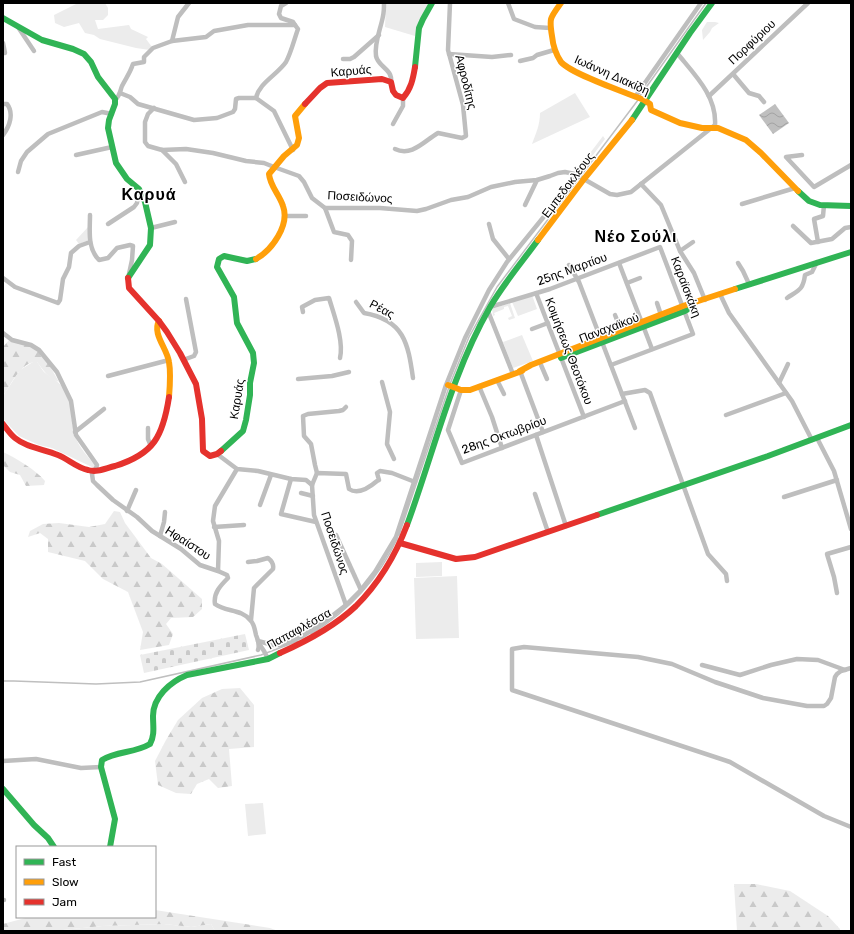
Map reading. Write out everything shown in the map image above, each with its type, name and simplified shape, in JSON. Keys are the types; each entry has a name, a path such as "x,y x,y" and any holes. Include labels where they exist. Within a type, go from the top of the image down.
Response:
{"street":[{"path":"172,41 178,17 189,3"},
{"path":"256,98 257,90 278,71 286,61 298,29 293,22 281,18 279,14 281,6 286,3"},
{"path":"384,3 376,50 377,60 388,71 395,96 399,98 407,96 411,85 420,26 432,3"},
{"name":"Αφροδίτης","path":"395,149 416,149 438,133 464,138 467,134 463,105 449,54 450,3"},
{"path":"508,3 514,19 530,26 550,28"},
{"name":"Ιωάννη Διακίδη","path":"561,3 551,18 550,28 554,50 562,63 571,70 644,100 650,104 651,110 680,123 702,128 721,129 751,143 809,201 824,205 851,206"},
{"path":"635,97 701,3"},
{"name":"Εμπεδοκλέους","path":"451,386 489,309 503,287 584,179 624,132 644,100 712,3"},
{"name":"Πορφύριου","path":"709,96 808,3"},
{"path":"3,18 46,42 73,49 84,54 91,62 98,77 115,100"},
{"path":"128,277 150,245 151,228 145,202 139,189 127,179 116,163 108,122 112,114 115,100 118,98 133,64 144,62 144,57 153,48 172,41 206,37 214,32 248,25 295,25"},
{"path":"18,27 34,51"},
{"path":"343,59 350,59 354,57 379,35"},
{"path":"3,43 5,53 3,53"},
{"path":"520,60 533,58 536,55 554,50"},
{"path":"259,645 281,645 288,643 323,623 362,590 375,572 396,536 446,384 459,351 489,290 509,259 577,175 605,191 617,195 631,192 714,126 712,104 709,96 677,53"},
{"path":"449,54 492,57 511,56"},
{"path":"733,74 749,93 759,96 764,102"},
{"name":"Καρυάς","path":"293,150 299,142 295,120 296,114 324,85 332,82 382,79 391,82"},
{"path":"120,93 130,97 138,104 194,120 214,118 233,112 235,109 236,99 256,98 274,111 293,150 284,156 269,174 269,178 284,208 285,216 306,216"},
{"path":"393,124 403,106 403,98"},
{"path":"3,104 7,104 11,113 8,126 3,135"},
{"path":"154,108 145,120 145,142 150,147 162,150 176,164 185,182"},
{"path":"639,108 651,110"},
{"path":"18,172 21,161 27,152 48,134 66,128 102,112 112,114"},
{"path":"76,155 112,147"},
{"name":"Ποσειδώνος","path":"162,150 186,149 264,163 299,176 304,182 312,198 325,208 380,208 417,211 437,204 468,197 491,187 515,182 537,180 565,172 577,175"},
{"path":"802,155 786,157 814,187 851,165"},
{"path":"525,205 537,180"},
{"path":"641,184 661,205 680,251 694,272 705,300"},
{"path":"742,204 795,188"},
{"path":"108,224 134,207 137,203 139,189"},
{"path":"818,242 814,219 823,216 824,205"},
{"path":"325,208 334,232 348,235 352,241 351,260"},
{"path":"90,215 90,242 94,254 99,260 108,258 117,248 130,245 133,246 132,260 128,277 130,288 159,321 192,375 197,389 202,419 203,451 210,456 217,454 237,469 271,474 291,479 306,480 312,485 317,473 314,465 312,444 304,436 303,416 308,414 340,411 346,407"},
{"name":"Καρυάς","path":"217,454 224,450 243,431 246,420 254,358 237,323 236,300 218,270 218,262 220,257 224,256 253,261 268,248 280,233 285,216"},
{"path":"151,228 175,222"},
{"path":"489,224 493,239 509,259"},
{"path":"793,226 811,243 832,239 845,228 851,227"},
{"path":"3,278 17,288 58,302 60,300 64,276 69,267 71,253 78,246 90,242"},
{"path":"680,251 694,242"},
{"name":"25ης Μαρτίου","path":"489,309 578,279 660,247"},
{"name":"Καραϊσκάκη","path":"652,349 693,334 660,247"},
{"name":"Παναχαϊκού","path":"520,371 540,365 720,294 851,252"},
{"path":"787,298 804,285 805,275 812,272 817,262"},
{"path":"611,365 652,349 619,263"},
{"path":"738,263 749,284"},
{"path":"570,265 578,279 635,428"},
{"path":"627,283 640,278"},
{"name":"Κοιμήσεως Θεοτόκου","path":"536,293 584,417"},
{"path":"720,294 729,313 792,401 834,471 851,530"},
{"path":"303,312 302,307 315,300 329,298 338,331 341,353 340,358"},
{"path":"183,360 194,356 196,353 186,299"},
{"name":"Ρέας","path":"356,302 364,313 374,314 386,320 403,336 408,351 413,378"},
{"path":"656,303 661,315"},
{"name":"Παναχαϊκού","path":"602,340 621,330 643,325 661,315 684,308"},
{"path":"489,309 513,374"},
{"path":"615,316 621,330"},
{"path":"3,424 15,438 23,443 57,454 89,471 95,471 134,460 144,454 151,446 161,428 169,396 169,360 165,347 156,331 156,324 159,321"},
{"path":"532,329 548,323"},
{"path":"3,333 12,340 39,350 57,372 72,401 75,432 79,442 97,465 95,471"},
{"name":"Παναχαϊκού","path":"461,390 470,390 513,374 531,365 561,356"},
{"path":"108,376 169,360"},
{"path":"779,383 788,364"},
{"path":"540,365 547,380"},
{"path":"520,371 543,432"},
{"path":"298,379 332,376 350,372"},
{"path":"497,380 504,394"},
{"path":"382,382 390,415 387,444 394,459"},
{"path":"451,386 461,390"},
{"name":"Παπαφλέσσα","path":"101,767 102,760 111,755 143,748 150,744 154,735 154,708 156,702 176,679 186,675 268,657 290,650 334,624 356,606 375,584 400,543 420,489 451,386"},
{"path":"479,386 502,448"},
{"name":"28ης Οκτωβρίου","path":"461,390 448,430 462,463 625,401"},
{"path":"622,394 645,390 650,393 708,554 726,574 728,582"},
{"path":"726,415 786,393"},
{"path":"75,432 104,409"},
{"path":"400,543 456,559 478,556 851,425"},
{"path":"148,428 148,439 151,446"},
{"path":"536,435 566,526"},
{"path":"218,571 219,541 213,521 216,501 237,469"},
{"name":"Ηφαίστου","path":"95,471 92,474 94,482 127,511 160,536 181,549 200,565 228,575 228,578 220,587 215,597 215,604 219,607 244,615 251,620"},
{"path":"317,473 346,474 349,489 355,492 376,483 379,480 377,473 380,471 392,473 415,482"},
{"path":"260,505 271,474"},
{"path":"291,479 281,514 283,516 316,522"},
{"path":"784,497 837,480"},
{"name":"Ποσειδώνος","path":"312,485 316,522 346,605"},
{"path":"127,511 136,490"},
{"path":"300,492 313,496"},
{"path":"535,494 548,532"},
{"path":"160,536 165,512"},
{"path":"214,527 244,525"},
{"path":"336,536 362,590"},
{"path":"837,593 827,554 851,547"},
{"path":"248,562 268,558 274,564 273,569 254,588 251,607 251,620 259,645 268,657"},
{"path":"851,668 841,671 835,677 831,698 827,704 824,706 807,706 763,698 715,682 672,664 638,657 524,647 512,649 512,690 730,762 824,816 851,827"},
{"path":"702,665 740,675 771,665 797,659 818,660 845,670"},
{"path":"3,761 36,759 81,768 101,767 115,819 110,846"},
{"path":"3,789 34,825 48,838 53,846"}],"green space":[{"path":"78,3 105,3 108,8 108,15 103,20 95,20 98,29 129,25 131,29 148,37 146,39 152,47 150,50 136,48 100,39 94,35 85,33 79,23 64,27 55,23 54,15"},
{"path":"386,3 429,3 415,36 385,27"},
{"path":"707,22 719,23 712,28 703,40 702,30"},
{"path":"575,93 590,117 532,144 539,125 540,113"},
{"path":"603,136 605,139 584,167 581,165"},
{"path":"89,226 89,240 79,244 76,240"},
{"path":"532,295 537,309 518,316 512,302"},
{"path":"510,303 515,318 509,320 508,318 512,316 508,306 494,313 495,315 493,316 492,309"},
{"path":"522,335 533,361 513,368 503,342"},
{"path":"9,340 31,346 44,356 59,382 55,381 49,376 37,362 31,363 21,369 3,396 3,347"},
{"path":"33,362 37,362 44,372 64,389 70,403 73,430 76,439 95,466 94,468 52,448 39,445 19,436 3,419 3,396 20,370"},
{"path":"3,452 20,461 36,473 45,481 44,485 26,486 20,475 10,472 3,465"},
{"path":"114,511 120,512 125,523 151,558 162,564 202,599 202,609 193,617 171,618 166,624 173,634 169,645 140,650 143,632 128,592 103,579 85,561 48,552 48,539 40,533 28,537 30,531 43,524 59,523 89,527 105,524"},
{"path":"442,562 442,576 416,577 416,563"},
{"path":"457,576 459,638 416,639 414,578"},
{"path":"245,634 249,650 144,673 140,655"},
{"path":"240,688 254,705 254,747 229,749 232,786 218,788 209,779 197,784 191,794 176,793 158,785 155,761 178,720 202,698 222,689"},
{"path":"263,803 266,834 248,836 245,804"},
{"path":"734,884 756,884 790,891 828,916 840,929 840,931 737,931"},
{"path":"156,910 270,928 278,931 215,931 211,924 191,927 164,924 102,926 53,931 3,931 3,924 25,918 156,918"},
{"path":"164,924 191,927 211,924 215,931 53,931 102,926"}],"water":[{"path":"775,104 789,123 773,134 759,115"}],"waterway":[{"path":"640,96 706,3"},
{"path":"450,384 469,337 497,287 638,100"},
{"path":"399,535 449,387"},
{"path":"311,634 338,615 362,593 381,568 397,539"},
{"path":"3,681 96,684 140,682 261,655 298,641"}],"traffic: fast":[{"path":"415,67 419,28 432,3"},
{"path":"632,120 690,33 712,3"},
{"path":"3,18 42,40 73,49 84,54 91,62 98,77 115,99 108,128 116,163 127,179 139,189 145,202 151,228 150,245 128,278"},
{"path":"798,191 809,201 820,205 851,206"},
{"path":"407,525 464,359 495,298 538,240"},
{"path":"735,289 851,252"},
{"path":"221,451 243,431 246,420 254,363 253,353 237,323 234,297 217,267 219,259 224,256 247,261 256,259"},
{"path":"561,358 685,311 694,306"},
{"path":"597,515 768,456 851,425"},
{"path":"110,846 115,819 101,767 102,760 150,744 152,741 153,716 156,703 164,691 181,678 187,675 268,659 280,653"},
{"path":"3,789 34,825 48,838 53,846"}],"traffic: slow":[{"path":"561,3 551,18 551,25 553,43 556,52 561,62 567,67 587,77 644,100 650,104 651,110 680,123 702,128 718,128 746,140 761,153 798,191"},
{"path":"256,259 268,250 282,229 285,213 269,174 284,156 297,145 299,138 295,116 305,104"},
{"path":"538,240 584,179 632,120"},
{"path":"520,371 531,365 683,306 735,289"},
{"path":"159,321 157,331 168,357 170,366 169,397"},
{"path":"448,385 461,390 470,390 522,371"}],"traffic: jam":[{"path":"305,104 320,88 327,83 382,79 391,82 393,91 396,95 403,98 411,84 415,67"},
{"path":"128,278 129,288 167,332 196,384 202,419 203,451 210,456 221,451"},
{"path":"3,424 13,436 25,444 58,455 84,469 98,471 128,461 139,456 148,449 160,433 164,423 169,397"},
{"path":"400,543 456,559 475,557 597,515"},
{"path":"280,653 320,632 339,620 356,606 372,588 386,568 407,525"}],"district":[{"name":"Καρυά","path":"149,194"},
{"name":"Νέο Σούλι","path":"636,236"}]}
